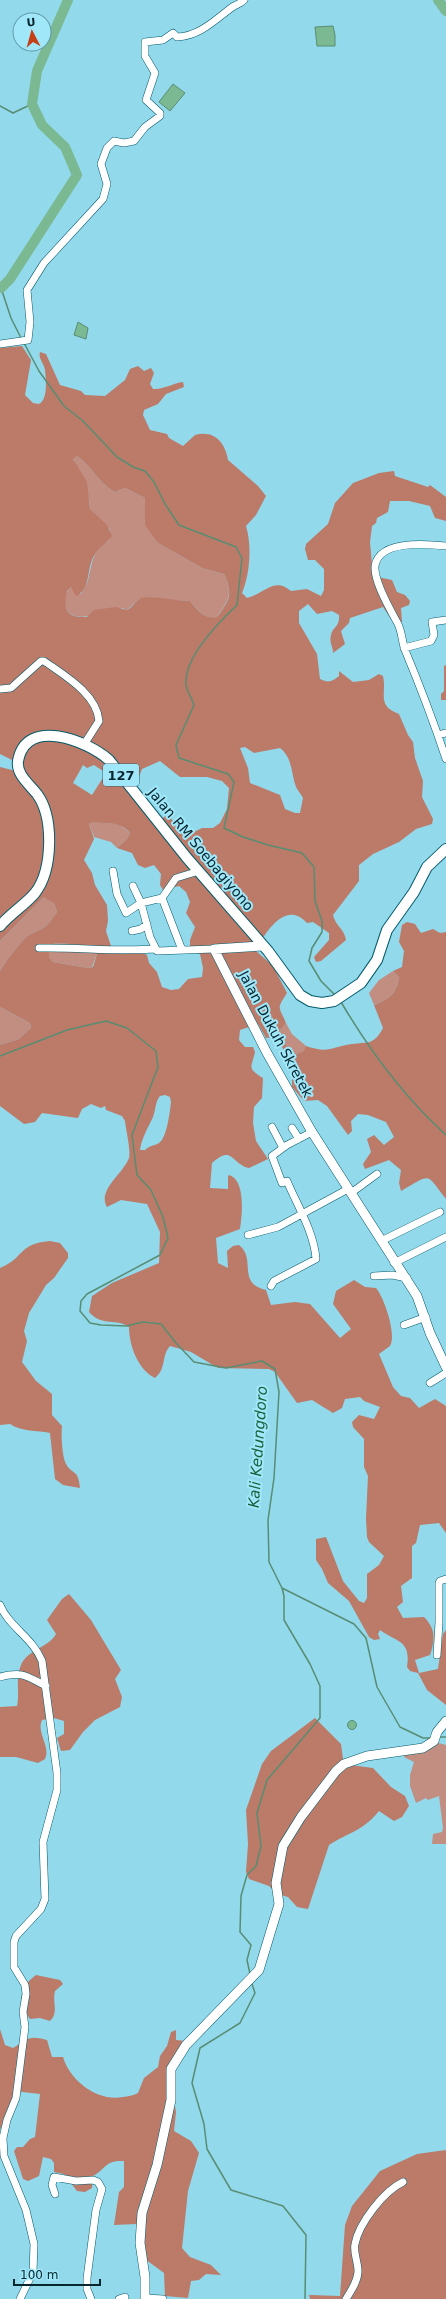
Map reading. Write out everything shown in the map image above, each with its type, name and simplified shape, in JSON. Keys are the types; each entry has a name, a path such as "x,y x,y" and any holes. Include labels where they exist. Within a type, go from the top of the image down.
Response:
{"main road":[{"name":"Jalan RM Soebagiyono","path":"0,926 35,892 44,875 49,854 49,834 46,816 40,799 18,771 20,754 33,740 49,736 66,737 85,744 98,750 109,760 304,999 316,1003 338,999 353,990 370,974 392,921 410,897 427,867 446,849"}],"street":[{"path":"0,344 16,343 28,340 30,322 27,290 44,263 103,199 107,184 101,164 107,148 114,141 124,144 134,141 145,126 160,116 160,113 146,100 156,73 145,56 145,42 163,40 173,33 177,38 192,35 216,22 244,0"},
{"path":"446,546 417,544 390,549 379,556 375,563 378,580 388,606 399,626 404,648 446,759"},
{"path":"404,648 431,641 434,635 432,622 446,620"},
{"path":"0,689 11,688 40,661 44,661 68,678 95,705 99,722 85,744"},
{"path":"438,735 446,733"},
{"path":"113,871 117,894 124,911 129,912 141,903 162,898 176,878 199,871"},
{"path":"133,886 141,903 155,949"},
{"path":"162,898 182,950"},
{"path":"132,931 141,929 147,924"},
{"path":"39,948 69,948 109,951 155,949 160,952 262,946"},
{"name":"Jalan Dukuh Skretek","path":"214,949 267,1053 312,1132 394,1263 407,1278 418,1296 436,1348 446,1367"},
{"path":"272,1126 283,1148"},
{"path":"292,1128 299,1139"},
{"path":"271,1286 274,1281 316,1259 302,1214 287,1181 282,1183 272,1159 273,1154 312,1132"},
{"path":"248,1234 278,1227 349,1191 377,1174"},
{"path":"381,1241 440,1212"},
{"path":"394,1263 446,1237"},
{"path":"374,1276 392,1275 407,1278"},
{"path":"404,1325 426,1318"},
{"path":"430,1383 446,1373"},
{"path":"437,1656 439,1622 438,1583 446,1579"},
{"path":"0,1605 3,1616 38,1651 46,1686 57,1790 43,1842 46,1899 41,1909 16,1936 14,1942 14,1967 26,1990 23,2012 25,2027 16,2098 7,2120 3,2138 4,2156 26,2210 34,2244 33,2272 20,2299"},
{"path":"0,1677 15,1673 22,1674 46,1686"},
{"path":"164,2299 145,2298 145,2277 140,2243 142,2213 157,2165 171,2100 171,2069 186,2045 259,1970 279,1904 276,1883 280,1853 301,1816 336,1771 344,1764 367,1756 423,1748 434,1741 437,1732 446,1721"},
{"path":"55,2194 52,2185 54,2177 76,2181 93,2180 98,2182 102,2189 96,2210 87,2278 87,2289 91,2299"},
{"path":"346,2299 357,2280 358,2272 355,2245 357,2238 376,2204 390,2189 403,2182"}],"shaded area":[{"path":"333,26 335,46 317,46 315,27"},
{"path":"173,84 185,93 170,111 159,102"},
{"path":"78,322 88,328 86,339 74,335"},
{"path":"22,346 31,360 25,395 33,403 39,404 42,402 45,394 45,370 40,357 40,352 46,354 60,385 81,391 85,395 105,396 125,380 130,369 138,366 144,371 151,368 154,373 150,384 153,389 183,382 184,387 166,394 158,404 144,410 143,415 150,430 167,434 169,438 183,446 195,435 208,434 218,439 224,448 228,460 258,486 266,496 256,515 246,526 249,542 249,560 247,577 242,593 247,598 269,587 279,585 291,591 307,589 321,596 324,590 324,569 315,560 308,560 305,549 306,544 328,524 335,503 353,483 379,473 394,471 395,476 428,487 430,485 446,497 446,521 435,518 430,506 409,501 390,501 388,512 377,518 376,523 372,526 370,542 373,576 392,580 397,592 405,595 410,601 409,605 401,608 402,622 395,625 383,607 350,618 349,623 341,631 345,644 333,653 331,638 332,632 338,622 339,615 332,611 317,614 308,604 299,611 299,623 317,654 320,679 332,681 339,676 339,671 353,682 369,680 379,674 383,676 385,703 392,711 399,714 408,735 413,742 415,758 423,781 422,797 433,819 432,824 416,829 399,842 373,854 359,865 359,881 333,915 334,919 344,933 346,940 321,961 316,962 314,957 329,940 329,933 313,922 307,923 299,917 291,915 277,921 270,928 255,950 273,966 287,993 280,1005 280,1011 286,1023 274,1037 266,1038 258,1024 240,1030 239,1040 245,1047 253,1047 255,1052 252,1070 263,1078 262,1098 254,1107 253,1123 256,1141 268,1159 249,1168 243,1166 232,1157 224,1155 212,1163 210,1188 228,1189 229,1175 234,1178 238,1184 242,1199 240,1229 216,1238 218,1263 228,1268 227,1251 233,1246 239,1245 247,1257 249,1276 252,1282 257,1287 266,1290 271,1305 295,1302 310,1304 340,1338 351,1329 333,1304 336,1291 354,1280 365,1287 376,1288 383,1299 391,1325 392,1341 390,1346 379,1354 393,1387 401,1396 410,1398 419,1408 435,1399 446,1406 446,1533 439,1523 420,1525 416,1543 412,1546 412,1578 401,1586 403,1602 397,1607 403,1618 424,1617 431,1626 433,1644 430,1655 415,1660 419,1673 438,1669 443,1634 446,1630 446,1705 427,1690 418,1673 410,1671 407,1667 407,1652 402,1643 380,1630 378,1634 380,1639 374,1640 369,1637 349,1601 328,1583 316,1560 316,1539 326,1537 343,1581 359,1601 364,1603 367,1598 367,1574 379,1565 384,1556 369,1542 367,1537 366,1518 368,1476 364,1467 364,1439 353,1427 352,1422 359,1415 374,1419 380,1407 364,1401 360,1397 345,1399 342,1408 333,1413 312,1400 297,1403 275,1372 269,1369 218,1368 191,1352 170,1346 167,1350 163,1366 159,1374 155,1378 149,1374 139,1363 133,1349 129,1334 129,1327 120,1323 104,1321 94,1317 89,1312 92,1296 112,1283 159,1263 160,1232 147,1204 121,1200 107,1207 105,1201 105,1194 108,1188 129,1158 129,1146 125,1121 122,1116 106,1110 105,1106 101,1108 91,1104 82,1109 78,1118 42,1113 35,1122 24,1124 0,1106 0,1045 19,1039 31,1028 30,1023 0,1007 0,971 22,941 29,935 45,927 57,912 54,903 44,897 0,941 0,767 16,771 14,761 0,754 0,348","holes":["77,456 104,484 115,492 125,488 145,498 145,525 158,543 202,568 224,574 229,587 229,597 225,606 217,617 208,617 198,611 190,601 150,597 141,598 127,610 116,607 94,610 87,617 74,616 68,612 65,603 67,591 71,587 76,596 84,590 90,565 94,556 112,536 107,525 90,509 87,482 73,459","245,747 254,753 280,748 287,756 291,766 294,782 303,798 300,813 295,813 285,809 280,795 250,783 248,768 240,748","160,761 180,777 207,777 222,781 229,788 227,809 220,823 213,828 202,828 192,833 178,827 168,815 155,822 135,797 137,782 142,769","83,765 87,768 94,765 106,773 92,795 73,783","95,822 122,826 130,833 127,839 117,848 132,853 138,865 145,868 154,865 161,874 160,885 163,890 179,886 186,892 190,902 186,913 195,927 190,940 190,951 200,954 203,968 202,977 188,979 179,989 171,990 162,987 157,972 149,963 147,955 141,952 121,954 111,946 106,931 108,921 107,905 95,885 92,873 84,860 94,839 89,824","58,943 93,946 97,954 93,967 88,968 53,962 49,958 49,948 53,944","165,1095 170,1097 171,1102 168,1124 164,1136 159,1143 145,1150 140,1150 153,1117 158,1098"]},
{"path":"77,456 104,484 115,492 125,488 145,498 145,520 158,543 202,568 224,574 229,592 227,601 217,617 208,617 198,611 190,601 139,599 127,610 122,608 80,617 73,615 68,611 65,604 67,592 71,587 81,594 86,586 92,562 96,553 109,540 110,530 90,509 89,499 73,458"},
{"path":"446,665 446,700 441,700 441,694 444,691 444,666"},
{"path":"95,822 119,824 130,833 127,839 117,848 111,842 94,837 89,824"},
{"path":"45,896 54,903 57,912 45,927 29,935 22,941 0,971 0,941"},
{"path":"407,922 415,924 421,933 433,929 440,933 446,932 446,1199 435,1184 428,1178 419,1181 401,1191 399,1183 401,1170 389,1160 365,1169 363,1164 371,1152 367,1139 374,1135 384,1145 394,1137 386,1122 368,1115 358,1114 351,1121 352,1131 348,1135 327,1106 318,1100 304,1101 292,1087 292,1078 295,1074 295,1067 280,1044 283,1042 295,1055 304,1051 306,1046 325,1050 345,1045 370,1042 377,1037 383,1028 374,1005 388,998 394,992 398,983 399,977 393,971 402,967 404,951 399,942 402,925"},
{"path":"58,943 93,946 97,954 92,967 88,968 53,962 49,959 49,948 53,944"},
{"path":"393,971 399,977 394,992 388,998 374,1005 369,993 379,980"},
{"path":"0,1007 30,1023 31,1028 19,1039 0,1045"},
{"path":"286,1023 292,1034 306,1046 305,1051 295,1055 283,1042 280,1044 274,1037"},
{"path":"50,1241 60,1243 68,1253 68,1258 54,1278 46,1285 29,1313 24,1331 27,1341 22,1362 36,1381 52,1394 52,1415 62,1426 62,1445 65,1461 69,1468 77,1475 80,1488 63,1485 55,1479 50,1433 24,1430 10,1424 0,1425 0,1268 14,1260 26,1248"},
{"path":"69,1594 91,1620 121,1670 115,1679 122,1697 120,1707 95,1720 83,1732 70,1750 61,1751 57,1738 64,1734 64,1721 54,1718 42,1720 41,1730 46,1749 45,1759 38,1763 16,1757 0,1757 0,1707 17,1706 18,1675 21,1665 28,1656 48,1643 56,1634 47,1620 62,1599"},
{"path":"315,1718 341,1744 343,1759 350,1765 373,1768 391,1787 405,1796 409,1806 402,1817 394,1821 379,1811 361,1828 329,1845 308,1909 297,1907 288,1897 277,1894 269,1886 249,1879 246,1872 248,1844 246,1810 262,1764 271,1751"},
{"path":"352,1720 357,1725 352,1730 347,1725"},
{"path":"435,1742 446,1745 446,1844 432,1844 433,1834 442,1832 443,1828 439,1796 428,1800 426,1798 416,1803 410,1786 410,1775 414,1762 404,1757 404,1755"},
{"path":"36,1975 60,1980 63,1984 55,1991 55,2011 53,2018 50,2021 40,2018 30,2019 23,2006 23,1990 30,1980"},
{"path":"0,2029 5,2045 13,2048 25,2040 32,2038 47,2040 52,2057 63,2057 67,2066 78,2082 95,2093 114,2098 130,2096 138,2093 144,2078 158,2067 160,2056 167,2046 171,2032 176,2030 176,2040 186,2041 179,2048 172,2090 176,2112 174,2131 191,2141 199,2153 188,2191 182,2248 190,2257 211,2265 221,2275 206,2274 199,2280 191,2281 188,2298 165,2296 164,2273 138,2254 139,2236 136,2224 114,2225 119,2192 124,2187 124,2161 110,2163 93,2176 92,2188 85,2192 77,2191 64,2174 54,2172 54,2163 51,2159 43,2157 39,2176 28,2181 23,2179 14,2151 17,2147 23,2147 30,2139 35,2137 40,2094 14,2091 9,2110 0,2130"},
{"path":"446,2150 446,2299 310,2299 309,2295 340,2296 345,2225 352,2206 380,2171 417,2154"}],"waterway":[{"name":"Kali Kedungdoro","path":"1,288 10,279 77,175 65,147 42,125 32,104 37,71 68,0"},
{"path":"438,0 446,11"},
{"path":"0,106 13,113 32,104"},
{"path":"0,289 1,288 11,318 21,338"},
{"path":"24,343 39,371 64,406 83,421 117,457 133,467 145,471 154,482 165,504 179,525 236,547 242,558 237,605 204,641 190,664 186,685 194,705 176,745 179,758 228,774 234,782 224,828 243,837 302,853 314,867 315,901 322,921 322,932 312,948 309,961 321,981 336,996"},
{"path":"341,1002 376,1056 389,1073 416,1105 446,1135"},
{"name":"Kali Kedungdoro","path":"0,1056 67,1030 106,1021 127,1028 156,1051 158,1067 132,1135 137,1175 151,1190 163,1217 168,1238 160,1255 87,1294 81,1301 80,1311 90,1323 101,1325 127,1326 143,1322 161,1324 194,1362 226,1368 262,1361 275,1369 279,1392 274,1478 268,1520 269,1562 282,1588 354,1624 366,1638 377,1687 400,1727 423,1738 432,1738"},
{"path":"250,1974 247,1960 251,1945 240,1932 241,1896 247,1875 256,1866 261,1846 257,1813 267,1780 320,1718 320,1686 310,1664 284,1620 284,1596 282,1588"},
{"name":"Kali Kedungdoro","path":"438,1737 446,1737"},
{"path":"252,1984 255,1993 240,2023 200,2048 192,2083 204,2124 207,2149 231,2190 283,2206 306,2235 305,2299"}]}
